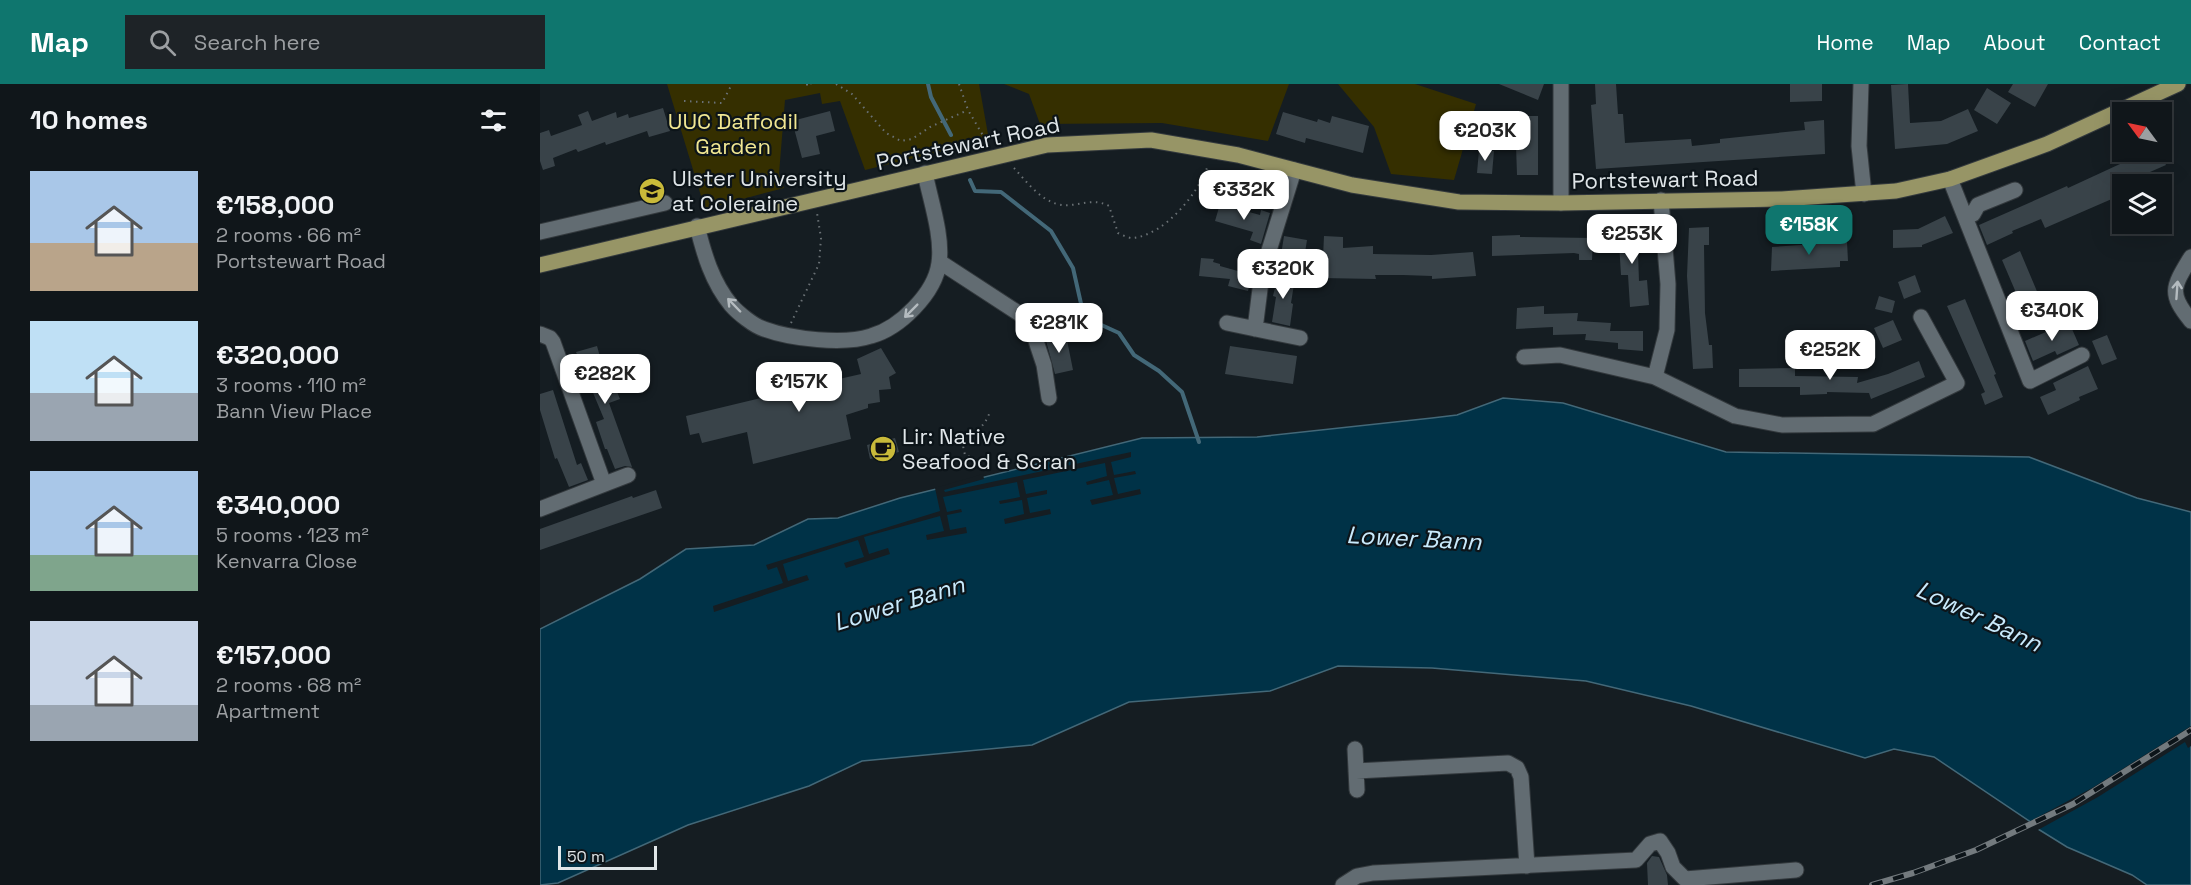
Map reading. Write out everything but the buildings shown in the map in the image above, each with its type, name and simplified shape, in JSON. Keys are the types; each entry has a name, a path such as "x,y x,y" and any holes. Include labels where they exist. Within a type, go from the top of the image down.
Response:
{"main road":[{"name":"Portstewart Road","path":"540,265 925,173 1065,143 1151,140 1213,151 1352,185 1459,202 1562,203 1782,199 1896,191 1950,180 2047,144 2178,84"}],"street":[{"path":"1561,84 1562,203"},
{"path":"1861,84 1859,146 1864,194"},
{"path":"1255,329 1262,273 1294,170"},
{"path":"697,226 710,272 732,306 762,329 835,341 872,336 903,319 922,301 940,262 934,210 925,173"},
{"path":"1950,180 2030,381 2082,355"},
{"path":"1965,217 1972,214 1978,205 2015,190"},
{"path":"1655,377 1667,330 1668,284 1661,200"},
{"path":"540,232 664,203"},
{"path":"2191,257 2176,283 2176,292 2178,305 2191,321"},
{"path":"940,262 1029,320 1044,365 1049,398"},
{"path":"1524,357 1560,355 1655,377 1735,416 1782,425 1873,424 1957,383 1921,317"},
{"path":"1227,324 1300,338"},
{"path":"540,334 550,338 553,342 604,484"},
{"path":"540,509 628,476"},
{"path":"1355,749 1357,790"},
{"path":"1356,771 1508,763 1517,768 1521,777 1527,866"},
{"path":"1343,885 1357,876 1373,873 1636,860 1650,844 1660,841 1668,852 1673,867 1685,879 1796,870"}],"path":[{"path":"684,101 722,103 732,84"},
{"path":"836,84 852,94 886,133 901,141 912,139 968,110"},
{"path":"959,84 968,110 997,157 1042,197 1059,205 1100,202 1109,206 1118,233 1130,238 1152,232 1182,208 1203,180 1213,151"},
{"path":"788,334 793,315 819,264 821,238 815,200"},
{"path":"978,463 978,460 965,455 963,446 988,421 990,411"}],"green space":[{"name":"UUC Daffodil Garden","path":"667,84 979,84 989,140 865,170 840,101 822,104 820,93 785,100 779,174 784,188 705,209"},
{"path":"1004,84 1289,84 1268,141 1162,123 1040,124 1029,94"},
{"path":"1338,84 1415,84 1476,104 1454,180 1391,174 1374,127"}],"water":[{"name":"Lower Bann","path":"1503,398 1563,403 1726,452 2029,457 2137,498 2191,512 2191,885 2147,885 2132,875 2067,847 1934,757 1894,749 1865,758 1691,706 1586,681 1432,668 1338,666 1270,691 1129,702 1032,745 862,761 809,786 688,825 558,883 540,885 540,629 640,579 686,549 754,545 808,519 838,518 900,498 1142,438 1257,437 1432,418 1457,415"}],"pier":[{"path":"1131,452 1131,457 1111,462 1114,475 1135,471 1136,474 1114,478 1118,494 1140,489 1141,494 1092,505 1090,500 1113,495 1109,480 1087,485 1086,482 1107,476 1105,463 1023,480 1026,494 1047,490 1047,494 1027,498 1030,513 1050,509 1051,514 1005,524 1004,519 1024,514 1022,500 1000,504 999,501 1020,497 1017,482 943,497 947,512 961,509 962,512 947,515 950,530 966,527 967,533 927,540 926,535 944,531 940,516 864,537 869,554 888,548 890,554 846,568 844,563 864,557 858,540 783,564 788,581 807,575 809,580 714,612 713,606 783,583 777,567 768,570 766,565 940,511 935,488 983,474 984,479 944,490 945,492"},
{"path":"2191,726 2191,746 2188,748 2185,742 2098,797 2036,831 2028,826 2027,823 2092,788"}],"waterway":[{"path":"928,84 931,97 951,135"},
{"path":"970,180 975,191 1001,192 1051,231 1073,268 1084,317 1119,333 1134,355 1159,371 1182,392 1199,442"}],"railway":[{"path":"1872,885 1976,850 2073,804 2191,730"}],"place":[{"name":"Ulster University at Coleraine","path":"652,191"},
{"name":"Lir: Native Seafood & Scran","path":"883,449"}]}
